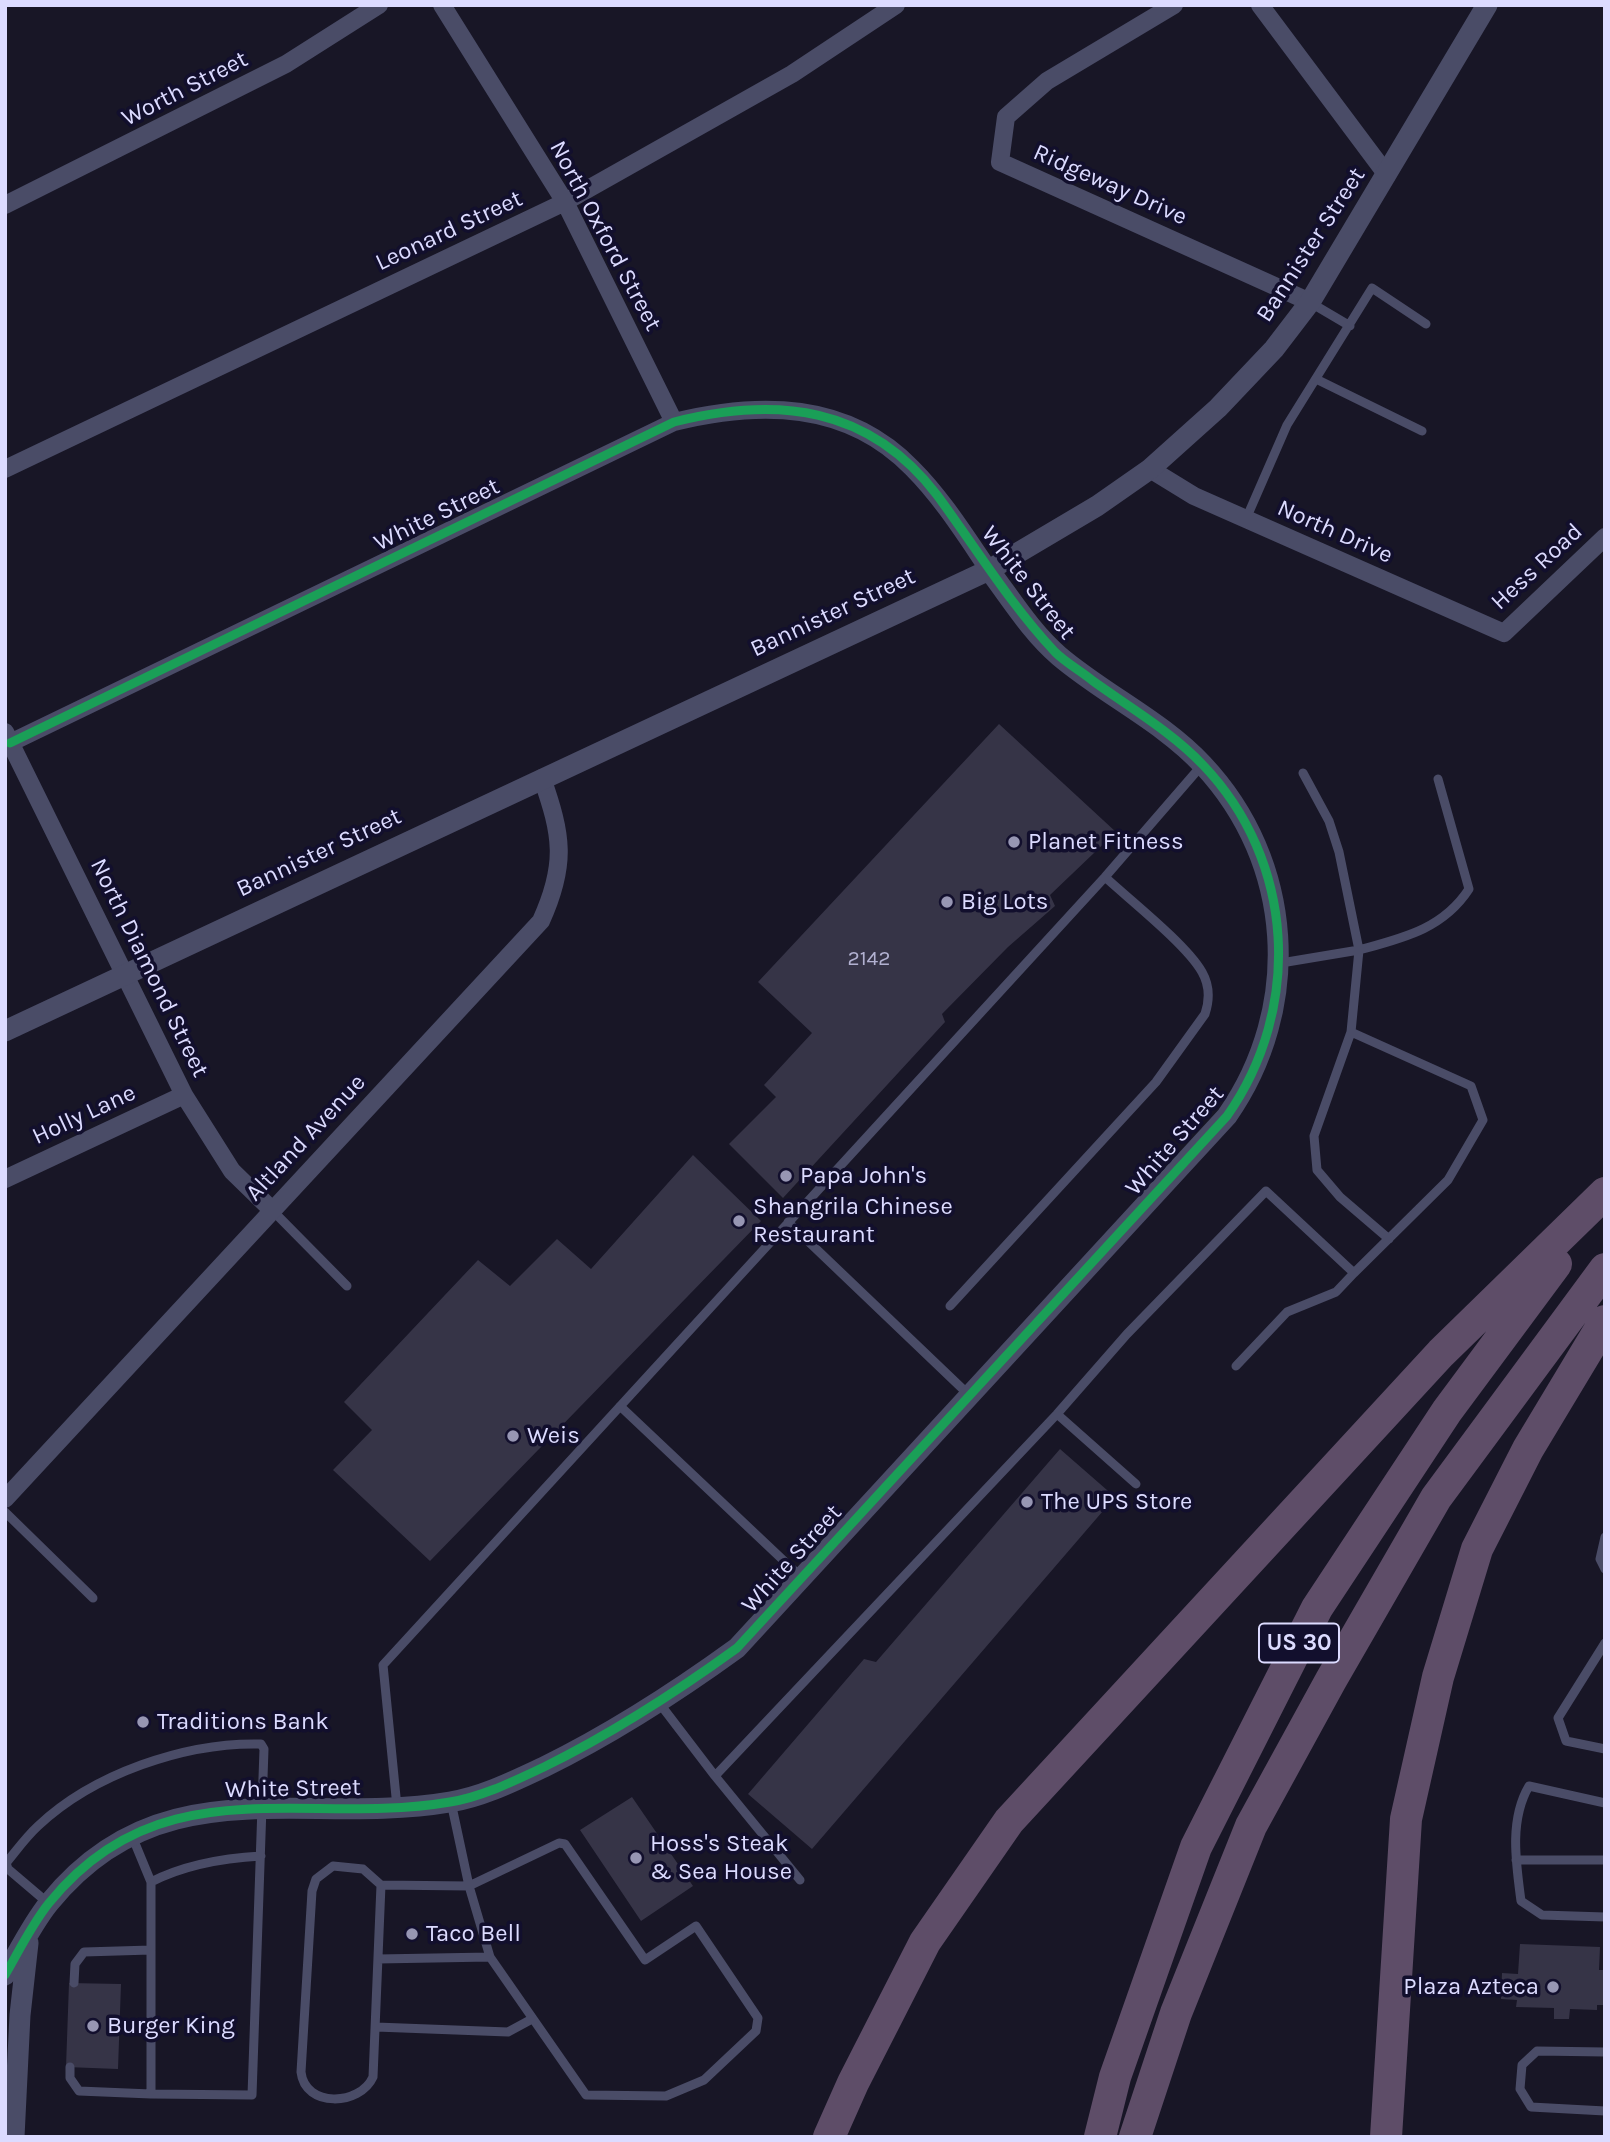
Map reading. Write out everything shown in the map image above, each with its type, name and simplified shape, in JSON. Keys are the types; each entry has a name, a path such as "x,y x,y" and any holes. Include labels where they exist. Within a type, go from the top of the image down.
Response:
{"highway":[{"path":"828,2134 925,1942 1009,1821 1441,1353 1605,1193"},
{"name":"US 30","path":"1100,2137 1115,2077 1196,1847 1317,1608 1447,1412 1541,1281 1605,1207"},
{"name":"US 30","path":"1135,2137 1176,2012 1251,1826 1436,1498 1605,1269"},
{"path":"1390,2128 1406,1819 1438,1677 1478,1549 1528,1449 1605,1321"}],"street":[{"name":"Worth Street","path":"5,205 128,146 286,64 379,5"},
{"name":"North Oxford Street","path":"442,5 565,202 674,422"},
{"name":"Leonard Street","path":"5,469 565,202 792,74 896,5"},
{"name":"Ridgeway Drive","path":"1174,5 1047,81 1006,117 1000,162 1310,302"},
{"path":"1260,5 1387,175"},
{"name":"Bannister Street","path":"5,1031 989,570 1097,506 1150,469 1219,408 1274,349 1310,302 1487,5"},
{"name":"White Street","path":"5,1975 48,1904 71,1878 132,1836 172,1819 205,1812 262,1808 397,1807 451,1802 505,1786 584,1747 660,1704 737,1648 1227,1116 1248,1086 1265,1047 1281,963 1279,925 1270,881 1252,838 1232,802 1202,764 1059,656 1030,626 936,494 911,466 858,428 814,415 752,408 712,412 674,422 8,737"},
{"name":"North Drive","path":"1150,469 1194,496 1504,633"},
{"name":"Hess Road","path":"1504,633 1605,537"},
{"name":"North Diamond Street","path":"8,737 184,1095 232,1171 272,1210"},
{"name":"Altland Avenue","path":"5,1499 541,921 554,889 561,847 558,823 542,778"},
{"name":"Holly Lane","path":"5,1179 184,1095"},
{"name":"White Street","path":"14,2137 20,2015 29,1934"}],"lane":[{"path":"1246,519 1287,425 1372,288 1426,324"},
{"path":"1310,302 1350,326"},
{"path":"1316,379 1422,431"},
{"path":"397,1807 383,1665 1105,877 1202,764"},
{"path":"1303,773 1332,831 1359,950 1351,1032 1314,1136 1317,1170 1340,1197 1389,1239"},
{"path":"1281,963 1359,950 1426,928 1455,910 1469,889 1438,779"},
{"path":"950,1306 1156,1082 1205,1014 1209,1001 1208,987 1194,961 1105,877"},
{"path":"1236,1366 1287,1312 1335,1292 1389,1239 1448,1180 1483,1120 1471,1086 1351,1032"},
{"path":"715,1776 1057,1415 1127,1334 1266,1191 1354,1273"},
{"path":"272,1210 347,1286"},
{"path":"788,1223 969,1395"},
{"path":"620,1406 801,1577"},
{"path":"1057,1415 1136,1484"},
{"path":"5,1512 93,1598"},
{"path":"1605,1537 1600,1559 1605,1569"},
{"path":"1605,1643 1558,1718 1566,1741 1605,1749"},
{"path":"660,1704 800,1880"},
{"path":"48,1904 6,1870 6,1863 38,1825 91,1788 134,1767 206,1747 261,1744 264,1749 252,2095 79,2091 70,2078 70,2067"},
{"path":"1605,1803 1529,1786 1518,1804 1516,1860 1521,1901 1542,1915 1605,1917"},
{"path":"381,1885 469,1886 550,1845 565,1844 645,1960 696,1926 758,2018 756,2031 704,2080 666,2096 586,2095 490,1957 469,1886 451,1802"},
{"path":"132,1836 151,1882 151,2094"},
{"path":"151,1882 167,1874 205,1864 261,1856"},
{"path":"1516,1860 1605,1860"},
{"path":"333,1866 351,1866 373,1875 381,1885 373,2077 362,2093 350,2097 319,2097 309,2092 302,2082 301,2071 312,1891 316,1879 333,1866"},
{"path":"74,1983 75,1964 84,1952 151,1950"},
{"path":"378,1959 490,1957"},
{"path":"376,2026 508,2032 532,2019"},
{"path":"1605,2052 1537,2051 1522,2065 1520,2089 1531,2107 1605,2111"}],"building":[{"path":"999,724 1116,832 1050,895 1055,906 1008,947 942,1014 945,1022 783,1198 729,1144 776,1097 764,1085 812,1033 758,982"},
{"path":"693,1155 761,1221 430,1561 333,1470 372,1430 344,1402 478,1260 510,1286 557,1239 591,1269"},
{"path":"1060,1449 1115,1497 812,1849 748,1794 864,1659 876,1662"},
{"name":"Hoss's Steak & Sea House","path":"632,1797 693,1886 641,1921 580,1830"},
{"name":"Plaza Azteca","path":"1520,1944 1600,1947 1599,1970 1605,1970 1605,2005 1597,2005 1597,2010 1570,2009 1569,2019 1554,2019 1554,2008 1516,2007 1517,2000 1501,1999 1502,1973 1518,1974"},
{"name":"Burger King","path":"69,1983 121,1984 118,2069 66,2067"}],"cycle path":[{"path":"5,1975 49,1903 92,1860 138,1832 187,1817 237,1810 395,1808 450,1802 474,1796 521,1778 595,1740 667,1696 737,1648 1227,1116 1252,1074 1268,1029 1277,983 1278,936 1271,890 1256,845 1234,803 1203,765 1164,731 1055,652 1008,595 937,495 910,465 882,442 851,426 819,415 785,410 749,410 674,422 10,743"}],"place":[{"name":"Planet Fitness","path":"1014,842"},
{"name":"Big Lots","path":"947,902"},
{"name":"Papa John's","path":"786,1176"},
{"name":"Shangrila Chinese Restaurant","path":"739,1221"},
{"name":"Weis","path":"513,1436"},
{"name":"The UPS Store","path":"1027,1502"},
{"name":"Traditions Bank","path":"143,1722"},
{"name":"Hoss's Steak & Sea House","path":"636,1858"},
{"name":"Taco Bell","path":"412,1934"},
{"name":"Plaza Azteca","path":"1553,1987"},
{"name":"Burger King","path":"93,2026"}]}
